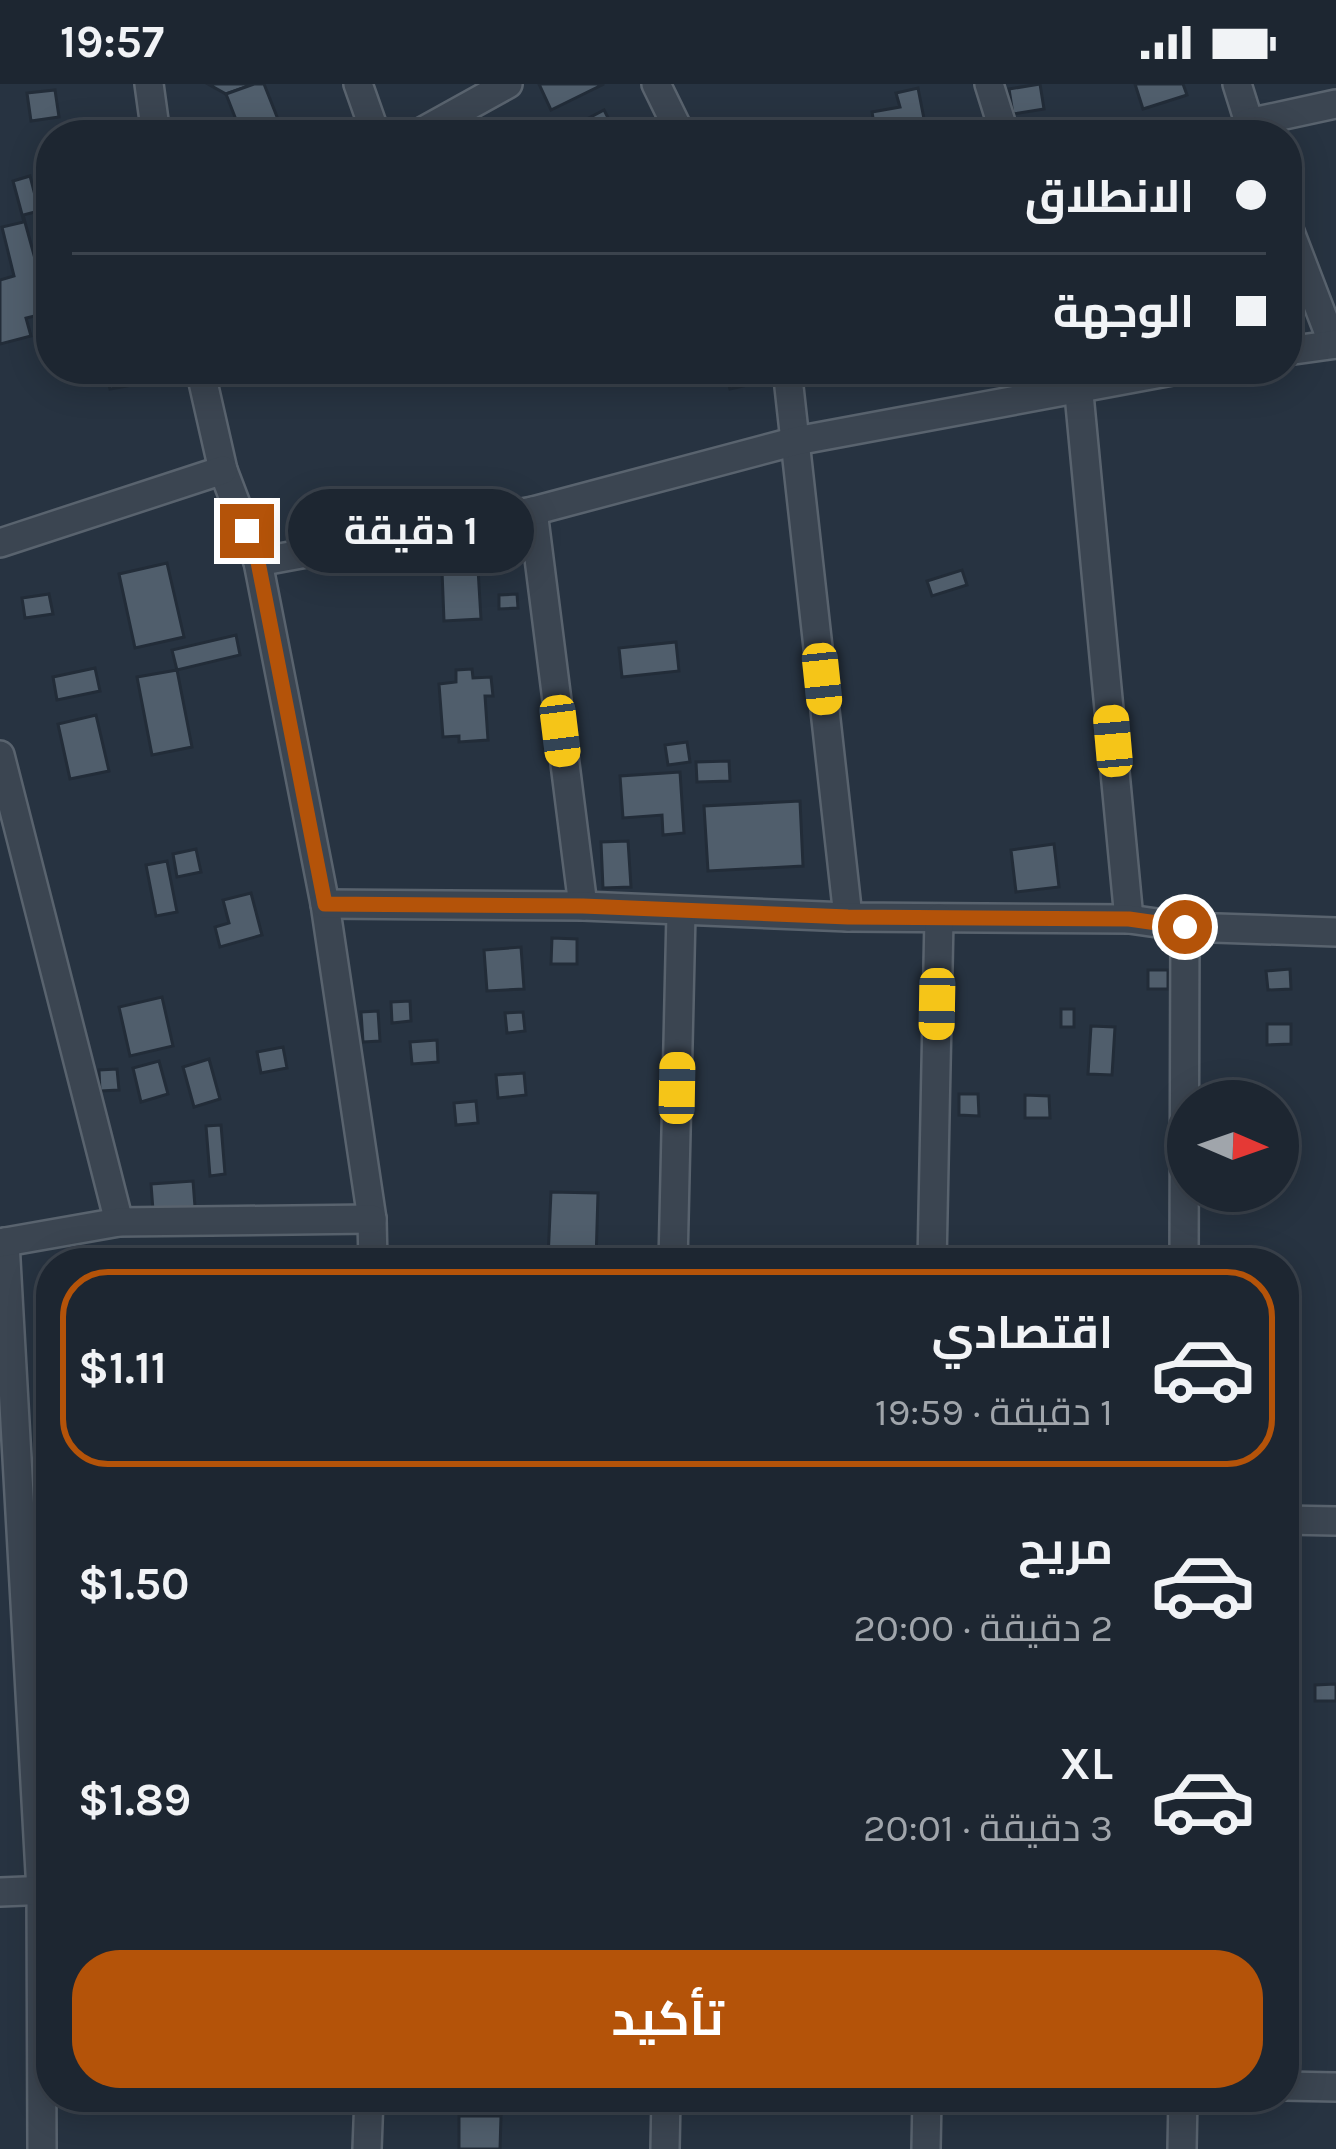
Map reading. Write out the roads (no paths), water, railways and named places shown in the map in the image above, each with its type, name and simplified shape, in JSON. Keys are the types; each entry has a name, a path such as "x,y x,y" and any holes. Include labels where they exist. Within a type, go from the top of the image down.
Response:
{"street":[{"path":"149,84 154,120"},
{"path":"358,84 371,120"},
{"path":"443,120 508,84"},
{"path":"656,84 674,120"},
{"path":"989,84 1000,120"},
{"path":"1237,84 1248,120"},
{"path":"1282,120 1336,104"},
{"path":"1302,262 1334,344 1302,349"},
{"path":"203,384 223,470 258,562 325,904 373,1248"},
{"path":"789,384 848,917"},
{"path":"258,562 533,511 796,441 1051,384"},
{"path":"1079,384 1129,919"},
{"path":"0,543 223,470"},
{"path":"533,511 583,906"},
{"path":"0,755 119,1222"},
{"path":"325,904 1129,919 1185,927 1336,932"},
{"path":"673,1248 681,913"},
{"path":"932,1248 939,918"},
{"path":"1184,1248 1185,927"},
{"path":"36,1740 3,1243 119,1222 372,1220"},
{"path":"1299,1520 1336,1521"},
{"path":"0,1892 36,1890"},
{"path":"1299,2086 1336,2087"},
{"path":"42,2149 43,2112"},
{"path":"368,2149 369,2112"},
{"path":"664,2149 665,2112"},
{"path":"926,2149 927,2112"},
{"path":"1182,2149 1183,2112"}]}
